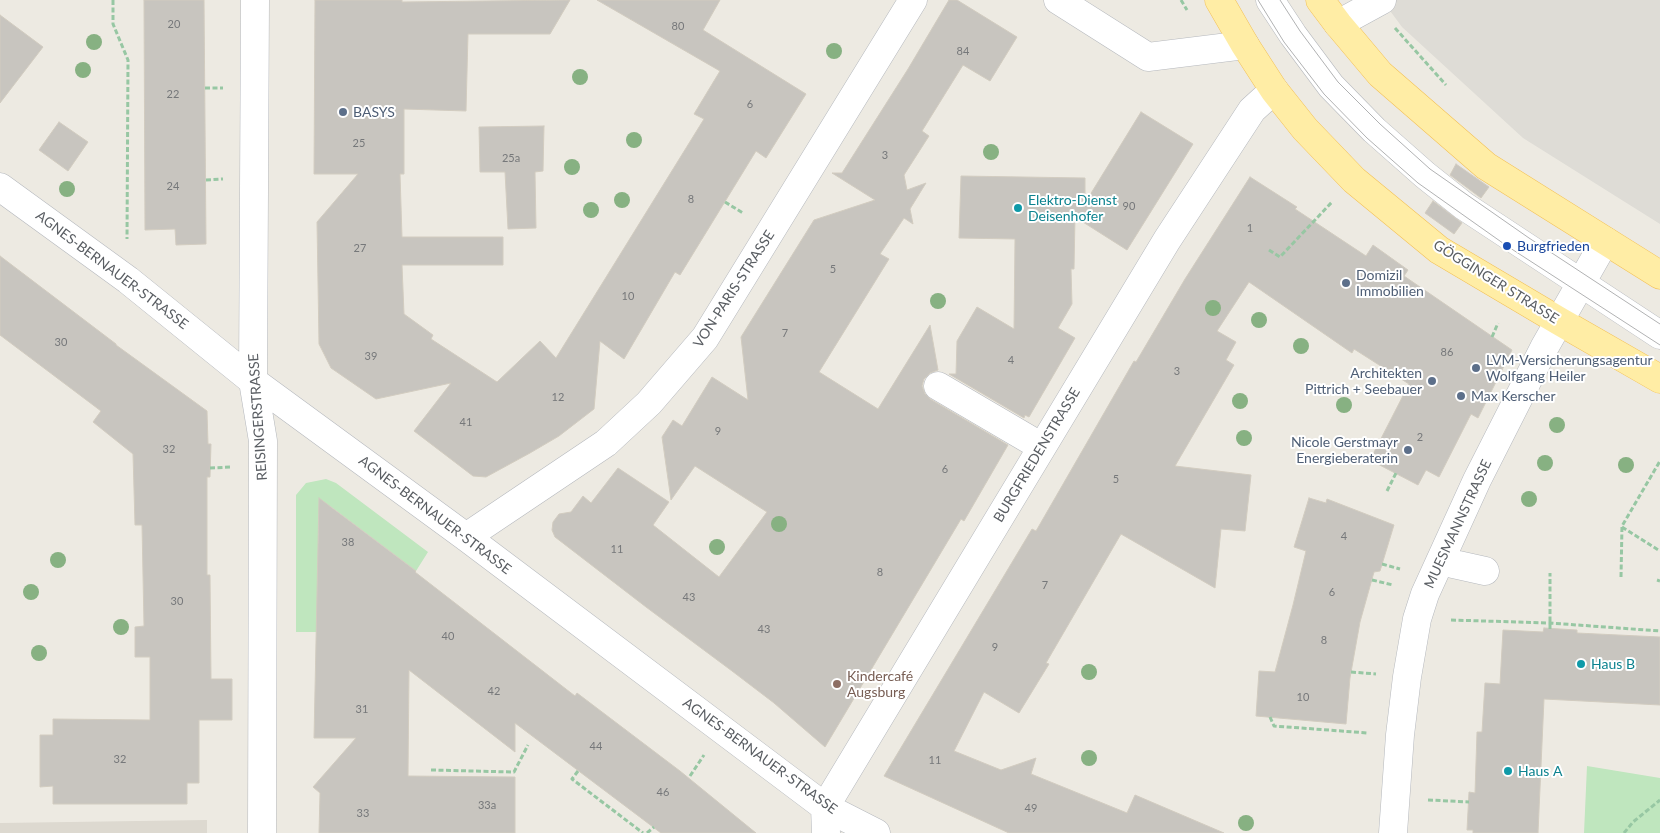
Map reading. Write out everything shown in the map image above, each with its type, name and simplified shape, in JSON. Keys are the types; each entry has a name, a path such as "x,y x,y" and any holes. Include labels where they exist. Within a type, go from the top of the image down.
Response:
{"main road":[{"name":"GÖGGINGER STRASSE","path":"1219,0 1274,90 1305,129 1354,180 1439,250 1660,379"},
{"path":"1320,0 1380,74 1486,166 1660,275"}],"street":[{"name":"REISINGERSTRASSE","path":"255,0 254,381 263,441 262,833"},
{"name":"VON-PARIS-STRASSE","path":"466,537 606,443 649,403 705,338 913,0"},
{"path":"1058,0 1148,57 1245,45"},
{"path":"1270,0 1293,36 1331,86 1382,137 1425,175 1464,206 1660,336"},
{"path":"1338,24 1378,2"},
{"name":"BURGFRIEDENSTRASSE","path":"826,820 1042,447 1172,232 1252,110 1274,90"},
{"name":"AGNES-BERNAUER-STRASSE","path":"0,187 128,280 254,381 466,537 826,820 876,833"},
{"name":"MUESMANNSTRASSE","path":"1393,833 1400,735 1407,677 1418,619 1425,594 1477,480 1559,321 1605,241"},
{"path":"938,386 1042,447"},
{"path":"1440,561 1485,571"}],"path":[{"path":"113,0 113,24 128,60 128,280"},
{"path":"1378,2 1407,43 1452,91"},
{"path":"205,88 224,88"},
{"path":"1269,250 1280,257 1354,180"},
{"path":"725,202 748,216"},
{"path":"1492,336 1500,320"},
{"path":"1620,577 1622,526 1660,461"},
{"path":"210,468 236,467"},
{"path":"1387,491 1396,473"},
{"path":"1622,526 1660,551"},
{"path":"1550,574 1550,629"},
{"path":"1448,620 1550,623 1660,631"},
{"path":"1270,717 1274,726 1400,735"},
{"path":"431,770 514,772 528,745"},
{"path":"690,776 704,755"},
{"path":"578,771 572,779 643,833"},
{"path":"1428,800 1469,802"},
{"path":"1624,833 1633,822 1660,800"},
{"path":"647,833 654,827"}],"shaded area":[{"path":"1382,0 1660,0 1660,224 1523,138 1402,27"},
{"path":"207,820 207,833 0,833 0,823"}],"green space":[{"path":"326,479 336,483 428,552 416,571 330,506 319,514 318,612 321,632 296,632 296,495 306,483"},
{"path":"1587,766 1660,778 1660,833 1584,833"}],"building":[{"path":"144,0 204,0 206,244 176,245 175,229 145,230"},
{"path":"315,0 402,0 402,2 570,0 550,34 468,34 466,111 404,109 404,174 400,174 402,237 503,237 503,265 402,265 404,314 433,335 431,339 497,382 540,341 556,358 704,119 694,114 720,71 597,0 720,0 703,30 806,94 766,158 756,151 680,275 675,272 624,359 600,341 594,409 559,436 486,477 473,476 414,431 451,383 376,399 331,368 319,344 317,222 358,174 314,174"},
{"path":"949,0 957,0 1017,37 990,81 963,65 922,131 929,136 904,175 907,190 926,183 910,209 913,224 904,218 880,254 889,259 819,372 878,409 930,325 938,370 930,373 924,379 922,386 925,394 930,399 1008,445 964,521 961,519 825,747 774,703 555,537 552,530 553,522 559,514 571,512 583,496 591,503 618,468 669,502 653,525 719,577 767,512 695,466 671,500 662,437 673,420 682,426 712,377 748,400 741,337 814,220 875,200 832,173 842,173"},
{"path":"0,15 43,47 0,103"},
{"path":"1141,112 1193,144 1127,250 1075,217 1074,269 1071,269 1072,304 1058,328 1075,338 1029,417 1025,415 1024,418 949,374 956,374 957,341 977,307 1014,329 1015,239 959,238 961,176 1085,178 1085,203"},
{"path":"59,122 88,142 68,171 39,150"},
{"path":"544,126 543,171 535,172 536,228 508,229 505,172 480,172 479,127"},
{"path":"1456,164 1489,187 1481,198 1450,175"},
{"path":"1250,177 1297,207 1295,209 1366,256 1373,245 1408,270 1404,276 1512,350 1478,418 1471,414 1439,477 1426,470 1418,485 1370,460 1409,384 1354,349 1352,353 1249,282 1217,331 1236,342 1226,360 1234,365 1175,466 1251,475 1245,531 1221,529 1215,588 1121,534 1046,663 1049,664 1019,713 984,692 954,751 1001,770 1036,758 1031,774 1127,813 1135,795 1224,833 1009,833 884,776 1032,529 1036,531 1134,361 1136,362 1185,279"},
{"path":"1433,201 1462,223 1454,234 1425,213"},
{"path":"0,256 116,345 207,411 208,444 211,444 210,477 207,477 207,575 210,575 211,679 232,679 232,720 199,720 199,783 187,783 187,804 53,804 53,786 40,787 40,735 53,735 53,719 150,720 150,657 135,657 135,627 144,626 142,525 135,525 133,454 93,422 101,411 0,335"},
{"path":"319,498 416,571 575,696 577,693 680,771 756,833 661,833 515,723 515,752 409,670 408,776 515,777 515,833 319,833 320,793 313,787 356,738 314,738"},
{"path":"1309,498 1326,503 1327,499 1394,525 1380,571 1374,572 1360,622 1350,678 1346,724 1256,716 1259,671 1275,672 1293,605 1306,551 1294,547"},
{"path":"1544,628 1577,630 1577,633 1660,637 1660,705 1544,699 1538,833 1473,833 1473,830 1467,830 1469,792 1475,793 1477,732 1482,732 1485,683 1500,684 1503,630 1543,632"}],"tram line":[{"path":"1258,0 1284,42 1324,94 1367,138 1418,183 1507,246 1660,345"},
{"path":"1280,0 1300,31 1338,82 1380,124 1430,169 1529,238 1660,324"}],"place":[{"name":"BASYS","path":"343,112"},
{"name":"Elektro-Dienst Deisenhofer","path":"1018,208"},
{"name":"Burgfrieden","path":"1507,246"},
{"name":"Domizil Immobilien","path":"1346,283"},
{"name":"LVM-Versicherungsagentur Wolfgang Heiler","path":"1476,368"},
{"name":"Architekten Pittrich + Seebauer","path":"1432,381"},
{"name":"Max Kerscher","path":"1461,396"},
{"name":"Nicole Gerstmayr Energieberaterin","path":"1408,450"},
{"name":"Haus B","path":"1581,664"},
{"name":"Kindercafé Augsburg","path":"837,684"},
{"name":"Haus A","path":"1508,771"}]}
